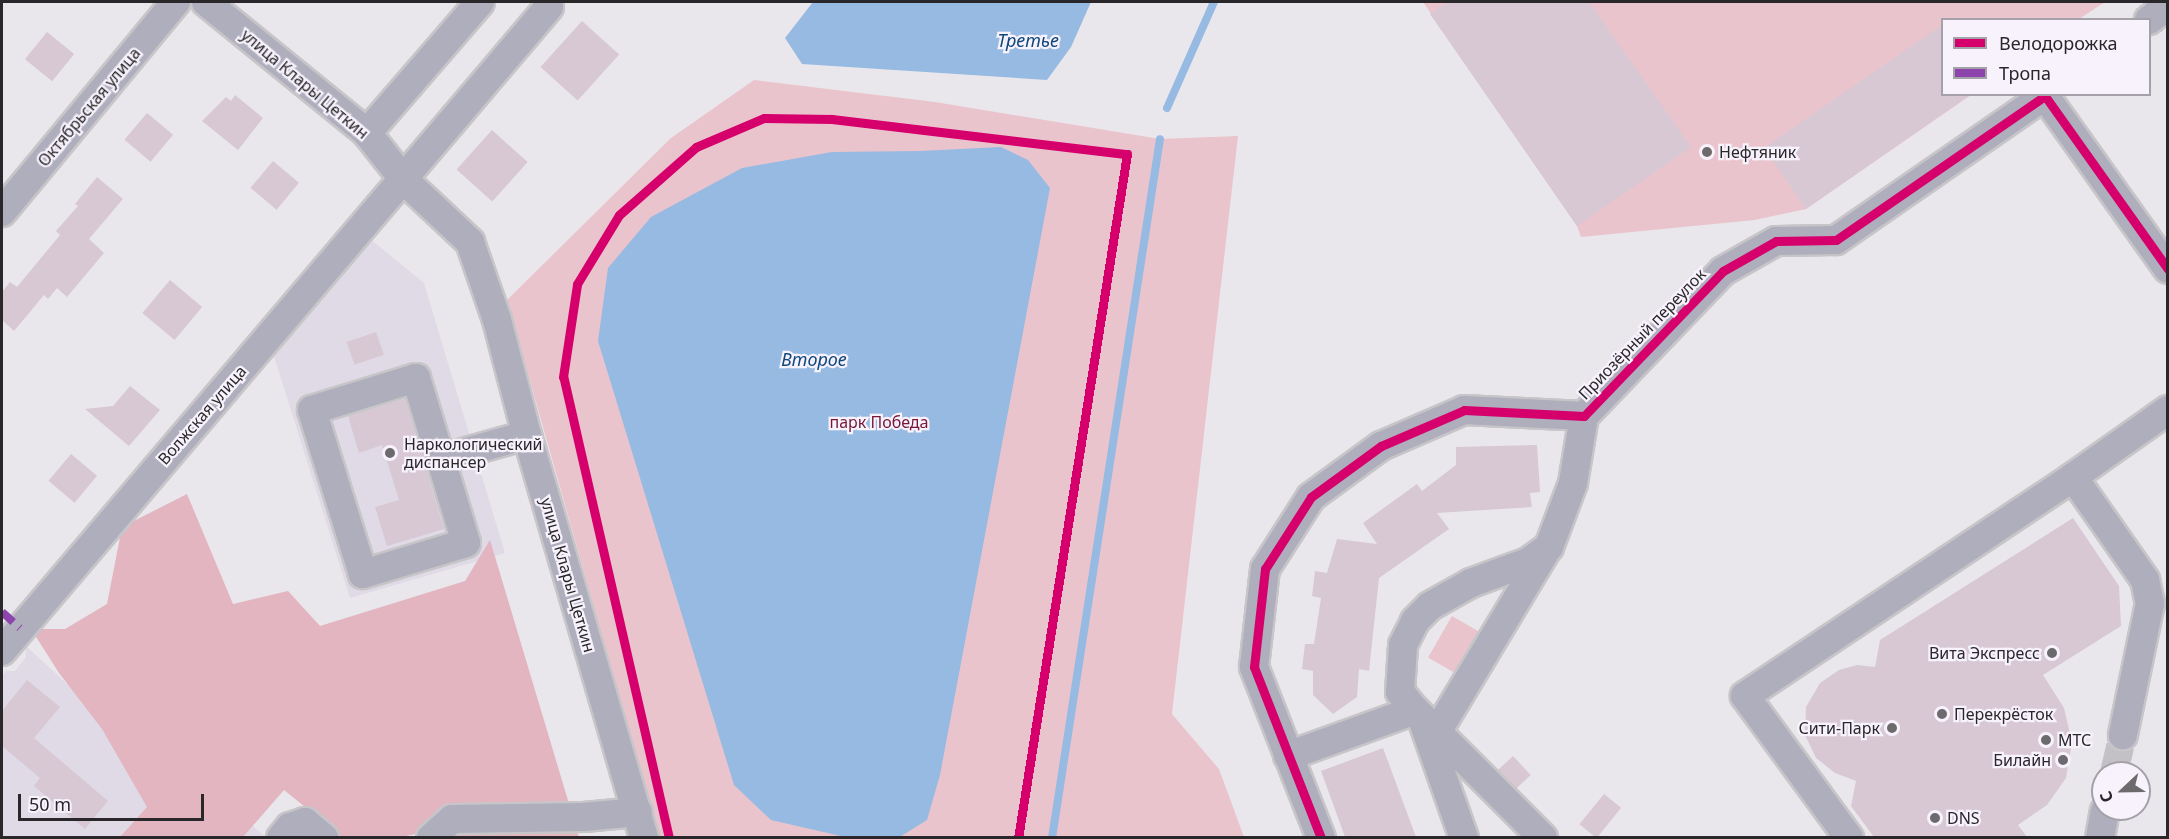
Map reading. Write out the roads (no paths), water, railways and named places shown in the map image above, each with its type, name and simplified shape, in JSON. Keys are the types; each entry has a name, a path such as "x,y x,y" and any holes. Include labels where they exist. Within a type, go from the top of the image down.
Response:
{"street":[{"name":"Октябрьская улица","path":"2,212 176,2"},
{"name":"улица Клары Цеткин","path":"206,2 367,133 404,180 470,242 497,320 526,435 641,825"},
{"path":"367,133 480,2"},
{"path":"2151,18 2168,5"},
{"name":"Волжская улица","path":"2,651 404,180 549,6"},
{"name":"Приозёрный переулок","path":"1321,837 1254,667 1265,568 1311,497 1381,446 1464,410 1584,416 1723,271 1776,241 1836,240 2045,96"},
{"path":"2047,96 2168,269"},
{"path":"416,378 441,459 466,543 363,574 312,410 416,378"},
{"path":"1849,837 1745,696 2073,477 2168,410"},
{"path":"1437,732 1548,548 1573,483 1584,416"},
{"path":"441,459 526,435"},
{"path":"2073,477 2145,580 2150,603 2123,735"},
{"path":"1464,837 1422,719 1400,692 1403,645 1415,621 1430,606 1471,583 1528,562 1548,548"},
{"path":"1288,756 1414,710"},
{"path":"1414,710 1544,837"},
{"path":"431,837 452,819 584,817 641,825"},
{"path":"281,837 290,827 305,822 324,837"}],"water":[{"name":"Третье","path":"813,2 1091,2 1071,47 1047,80 802,64 785,38"},
{"name":"Второе","path":"1001,147 1028,160 1050,188 940,775 927,820 898,838 845,837 771,820 734,785 598,341 608,268 651,217 742,168 832,152"}],"waterway":[{"path":"1167,108 1214,2"},
{"path":"1052,838 1160,139"}],"tunnel":[{"path":"2117,761 2123,735"}],"place":[{"name":"Нефтяник","path":"1707,152"},
{"name":"Наркологический диспансер","path":"390,453"},
{"name":"Вита Экспресс","path":"2052,653"},
{"name":"Перекрёсток","path":"1942,714"},
{"name":"Сити-Парк","path":"1892,728"},
{"name":"МТС","path":"2046,740"},
{"name":"Билайн","path":"2063,760"},
{"name":"DNS","path":"1935,818"}],"park label":[{"name":"парк Победa","path":"879,422"}]}
